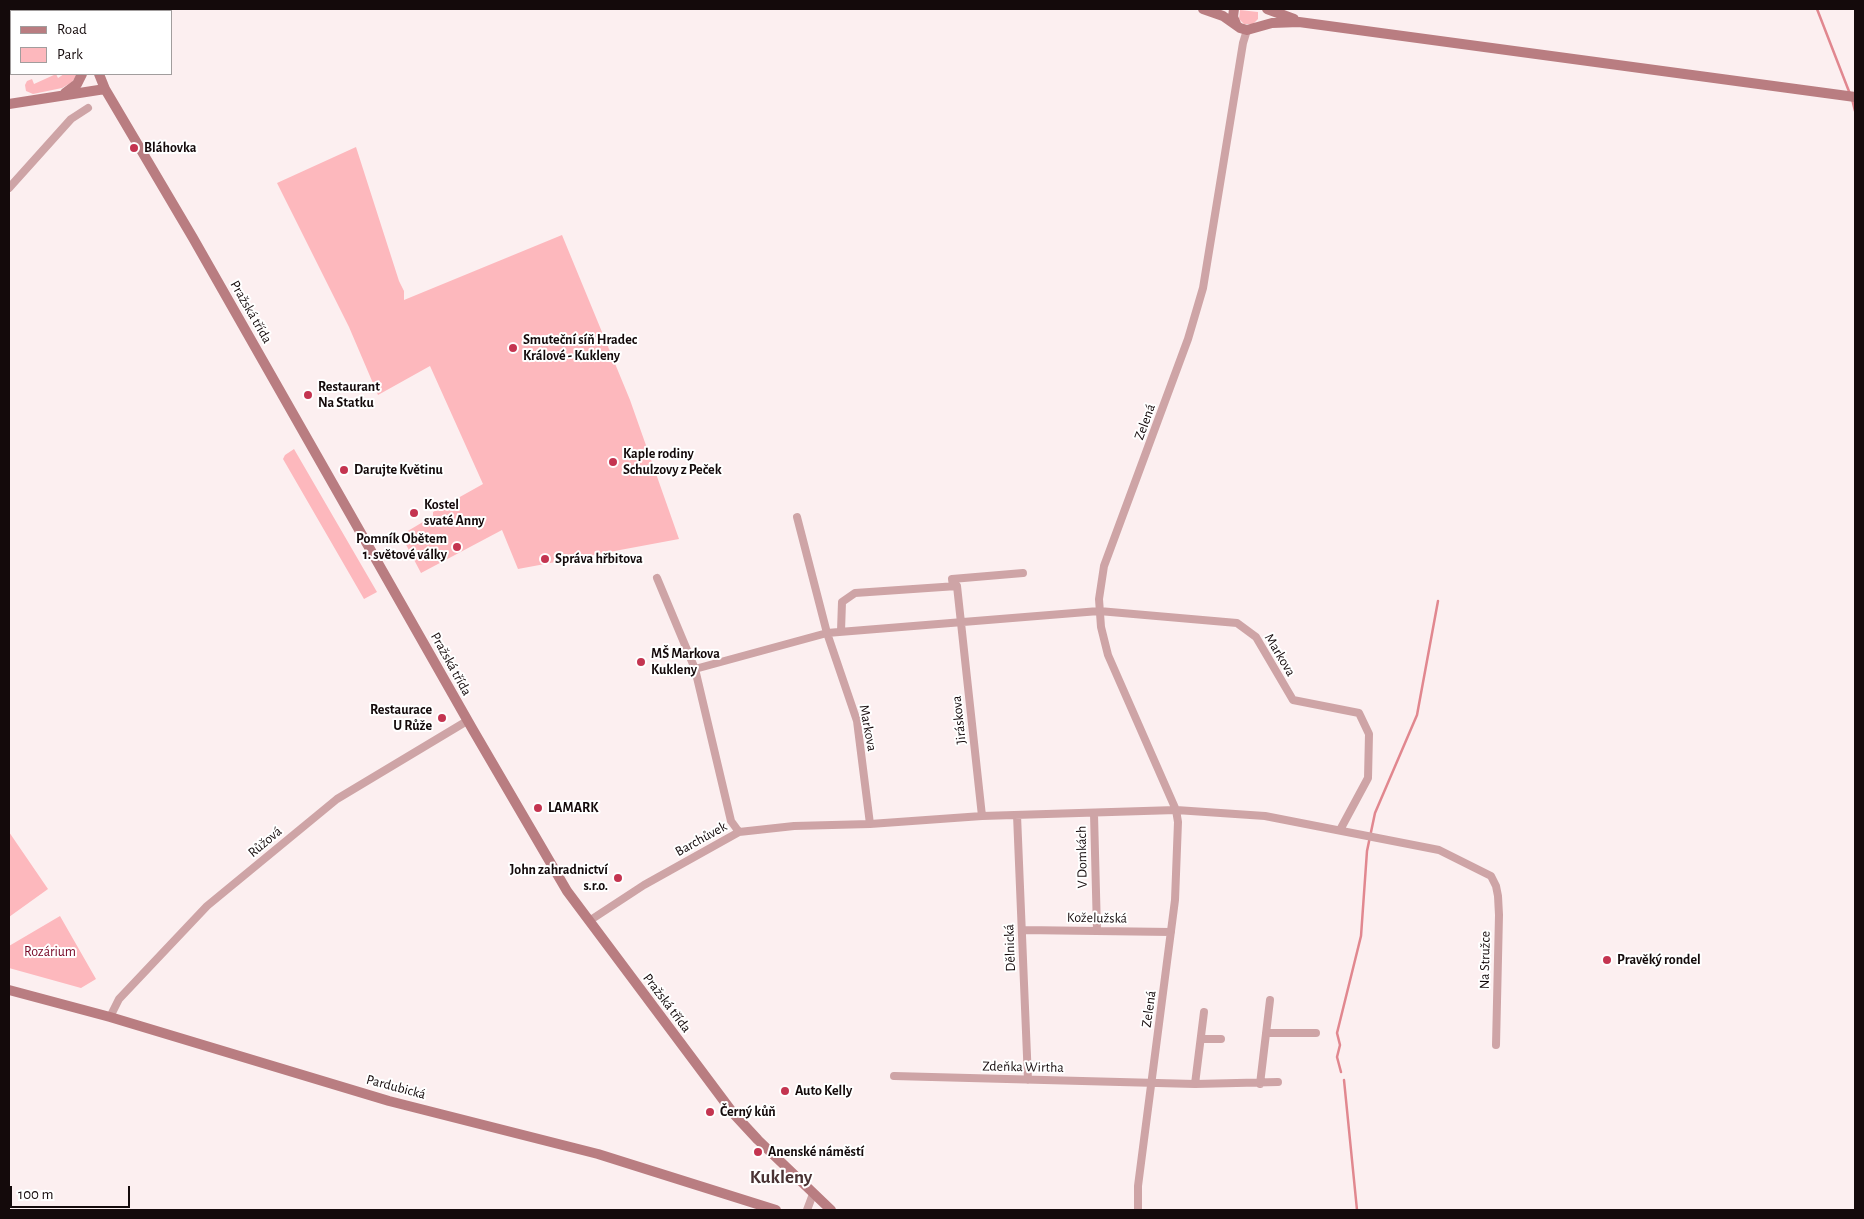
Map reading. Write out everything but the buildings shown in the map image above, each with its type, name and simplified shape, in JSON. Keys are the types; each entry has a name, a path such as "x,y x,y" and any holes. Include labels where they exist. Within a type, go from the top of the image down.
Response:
{"street":[{"path":"1204,9 1246,28 1272,23 1300,22 1850,96"},
{"path":"1234,9 1233,17 1246,28"},
{"path":"1246,28 1262,21 1262,9"},
{"path":"1267,9 1300,22"},
{"name":"Zelená","path":"1138,1210 1138,1186 1172,932 1178,833 1176,810 1104,642 1099,611 1100,586 1104,566 1188,339 1203,288 1246,28"},
{"path":"56,96 65,94 74,88 81,75"},
{"name":"Pražská třída","path":"99,75 545,855 589,921 734,1113 758,1140 832,1210"},
{"path":"9,104 106,89"},
{"path":"9,188 71,119 88,108"},
{"name":"Markova","path":"797,517 827,633 857,721 874,824"},
{"path":"952,586 952,579 1023,573"},
{"path":"657,578 695,669 730,821 739,832"},
{"path":"841,631 842,602 845,598 856,593 957,586 961,622"},
{"name":"Markova","path":"695,669 827,633 841,631 1099,611 1237,623 1256,637 1293,700 1358,713 1369,734 1368,778 1340,830"},
{"name":"Jiráskova","path":"961,622 982,816"},
{"name":"Růžová","path":"110,1017 119,1000 215,900 337,799 467,721"},
{"path":"874,824 982,816 1176,810 1265,816 1340,830"},
{"name":"V Domkách","path":"1094,814 1097,930"},
{"name":"Dělnická","path":"1017,815 1028,1080"},
{"name":"Barchůvek","path":"589,921 644,885 739,832 794,826 874,824"},
{"name":"Na Stružce","path":"1340,830 1439,850 1491,876 1498,896 1496,1046"},
{"name":"Koželužská","path":"1022,930 1172,932"},
{"name":"Pardubická","path":"9,990 110,1017 389,1101 598,1154 776,1210"},
{"path":"1260,1084 1270,1000"},
{"path":"1195,1084 1204,1012"},
{"path":"1266,1033 1316,1033"},
{"path":"1201,1039 1221,1039"},
{"name":"Zdeňka Wirtha","path":"894,1076 1195,1084 1260,1084 1278,1082"},
{"path":"807,1210 813,1194"}],"green space":[{"path":"1240,10 1258,12 1258,19 1253,24 1244,24 1239,19"},
{"path":"54,75 56,75 58,78 62,75 76,75 72,82 62,88 33,94 26,91 25,85 27,81 32,79 34,84"},
{"path":"356,147 399,281 404,291 404,300 562,235 630,400 679,539 518,569 502,530 421,573 401,535 433,516 433,512 483,484 430,366 378,395 349,327 277,183"},
{"path":"294,449 377,592 364,599 283,459 285,455"},
{"path":"9,832 48,889 9,917"},
{"name":"Rozárium","path":"60,916 96,979 81,988 9,968 9,946"}],"waterway":[{"path":"1817,9 1850,94"},
{"path":"1852,99 1855,111"},
{"path":"1341,1072 1337,1057 1340,1045 1337,1033 1361,936 1367,851 1375,813 1417,715 1438,601"},
{"path":"1344,1080 1357,1210"}],"place":[{"name":"Bláhovka","path":"134,148"},
{"name":"Smuteční síň Hradec Králové - Kukleny","path":"513,348"},
{"name":"Restaurant Na Statku","path":"308,395"},
{"name":"Kaple rodiny Schulzovy z Peček","path":"613,462"},
{"name":"Darujte Květinu","path":"344,470"},
{"name":"Kostel svaté Anny","path":"414,513"},
{"name":"Pomník Obětem 1. světové války","path":"457,547"},
{"name":"Správa hřbitova","path":"545,559"},
{"name":"MŠ Markova Kukleny","path":"641,662"},
{"name":"Restaurace U Růže","path":"442,718"},
{"name":"LAMARK","path":"538,808"},
{"name":"John zahradnictví s.r.o.","path":"618,878"},
{"name":"Pravěký rondel","path":"1607,960"},
{"name":"Auto Kelly","path":"785,1091"},
{"name":"Černý kůň","path":"710,1112"},
{"name":"Anenské náměstí","path":"758,1152"}],"district":[{"name":"Kukleny","path":"781,1177"}]}
